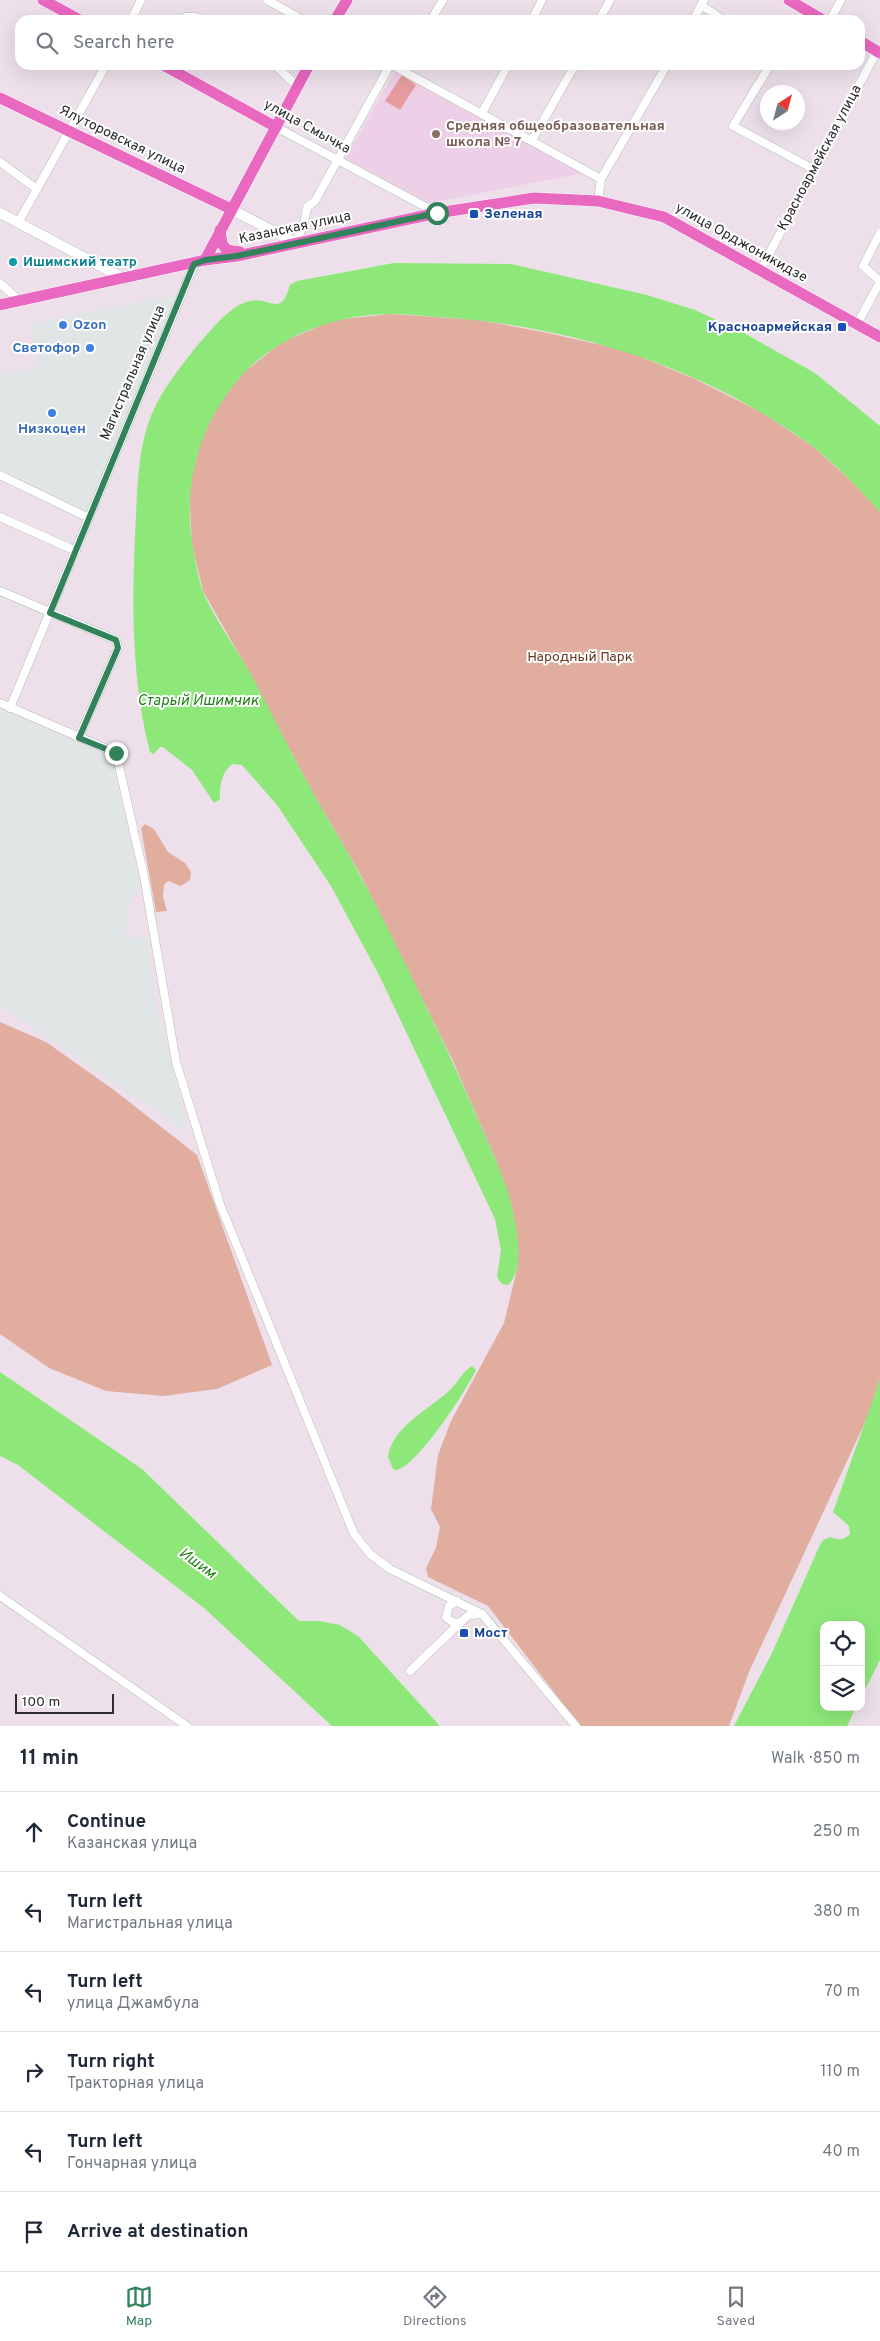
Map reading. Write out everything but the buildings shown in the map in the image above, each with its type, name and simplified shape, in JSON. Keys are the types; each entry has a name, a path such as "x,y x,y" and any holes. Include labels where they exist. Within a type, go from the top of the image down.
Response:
{"main road":[{"path":"43,0 71,15"},
{"path":"338,15 347,0"},
{"path":"788,0 814,15"},
{"path":"865,43 879,50"},
{"name":"улица Смычка","path":"172,70 276,127"},
{"name":"Магистральная улица","path":"205,260 306,70"},
{"name":"Ялуторовская улица","path":"0,98 231,209"},
{"name":"Казанская улица","path":"0,305 205,260 247,254 437,213 534,198 598,201"},
{"name":"улица Орджоникидзе","path":"598,201 664,217 880,337"},
{"path":"231,209 296,243"},
{"path":"0,213 124,279"},
{"path":"220,230 222,244 227,250 247,254"}],"street":[{"path":"134,15 141,0"},
{"path":"267,0 294,15"},
{"path":"434,15 443,0"},
{"path":"534,15 542,0"},
{"path":"602,15 610,0"},
{"path":"833,15 841,0"},
{"path":"696,15 703,3 718,15"},
{"name":"Красноармейская улица","path":"760,271 879,50"},
{"path":"18,222 103,70"},
{"path":"280,70 297,86"},
{"path":"296,243 304,223 307,207 315,202 388,70"},
{"path":"407,70 601,179"},
{"path":"482,113 505,70"},
{"path":"532,140 572,70"},
{"path":"598,201 601,179 664,70"},
{"path":"767,70 733,126 815,170"},
{"name":"улица Смычка","path":"276,127 437,213"},
{"path":"0,162 37,189"},
{"path":"857,324 880,281 863,266 880,233"},
{"name":"Магистральная улица","path":"10,708 194,264 205,260"},
{"path":"0,283 20,301"},
{"path":"0,476 89,518"},
{"path":"0,517 76,551"},
{"path":"0,591 116,640 118,648 79,738"},
{"path":"0,704 116,753 144,876 176,1062 220,1204 354,1534 370,1554 390,1569 482,1614 576,1726"},
{"path":"0,1596 187,1726"},
{"path":"457,1601 449,1606 446,1617 452,1622 460,1623"},
{"path":"410,1671 460,1623 469,1616 482,1614"}],"shaded area":[{"name":"Средняя общеобразовательная школа № 7","path":"395,71 584,173 429,203 345,159"},
{"path":"402,75 416,85 400,110 385,101"},
{"path":"178,294 87,510 0,468 0,375 39,367 30,324"},
{"path":"0,710 111,757 141,892 131,898 125,937 146,938 156,1005 188,1132 0,1006"}],"green space":[{"name":"Народный Парк","path":"390,314 479,320 624,350 695,379 763,413 815,448 858,487 880,512 880,1380 867,1418 749,1672 729,1726 580,1726 488,1606 428,1577 426,1568 436,1548 440,1527 431,1509 438,1455 451,1421 504,1323 517,1269 517,1244 497,1163 453,1061 359,872 310,788 250,674 203,591 192,545 189,488 201,441 217,406 243,373 282,342 334,320"},
{"path":"145,824 154,829 168,852 185,863 191,872 190,880 181,886 168,881 164,885 163,897 167,911 156,912 141,828"},
{"path":"0,1022 46,1042 114,1090 197,1155 272,1365 217,1389 163,1396 106,1391 49,1368 0,1334"}],"water":[{"name":"Старый Ишимчик","path":"394,263 511,264 647,295 695,310 744,333 815,373 880,426 880,512 839,469 812,446 772,419 730,395 686,375 641,357 595,343 547,332 500,323 407,314 347,318 304,332 284,342 265,354 248,369 233,386 210,422 196,462 190,503 193,547 202,589 217,619 249,671 321,808 370,893 465,1089 500,1170 513,1211 518,1240 518,1261 517,1270 508,1285 502,1284 497,1277 501,1250 495,1219 379,975 331,886 277,805 242,765 233,764 226,771 221,784 220,799 214,803 192,770 163,747 160,747 154,754 150,752 143,723 139,693 133,604 138,486 146,429 157,403 182,365 204,337 239,305 257,300 278,304 286,295 290,285 297,281"},
{"path":"472,1366 476,1370 471,1380 429,1442 406,1465 397,1470 393,1469 388,1457 391,1446 397,1436 413,1419 451,1389"},
{"name":"Ишим","path":"0,1372 142,1469 299,1621 319,1621 340,1625 358,1636 440,1726 332,1726 204,1608 18,1465 0,1456"},
{"path":"880,1380 880,1660 865,1689 865,1621 820,1621 820,1711 854,1711 847,1726 734,1726 772,1653 823,1540 830,1537 843,1539 850,1534 849,1526 833,1512"}],"place":[{"name":"Средняя общеобразовательная школа № 7","path":"436,134"},
{"name":"Зеленая","path":"474,214"},
{"name":"Ишимский театр","path":"13,262"},
{"name":"Ozon","path":"63,325"},
{"name":"Красноармейская","path":"842,327"},
{"name":"Светофор","path":"90,348"},
{"name":"Низкоцен","path":"52,413"},
{"name":"Мост","path":"464,1633"}],"route":[{"path":"116,753 79,738 118,648 116,640 50,613 194,264 205,260 237,256 437,213"}]}
